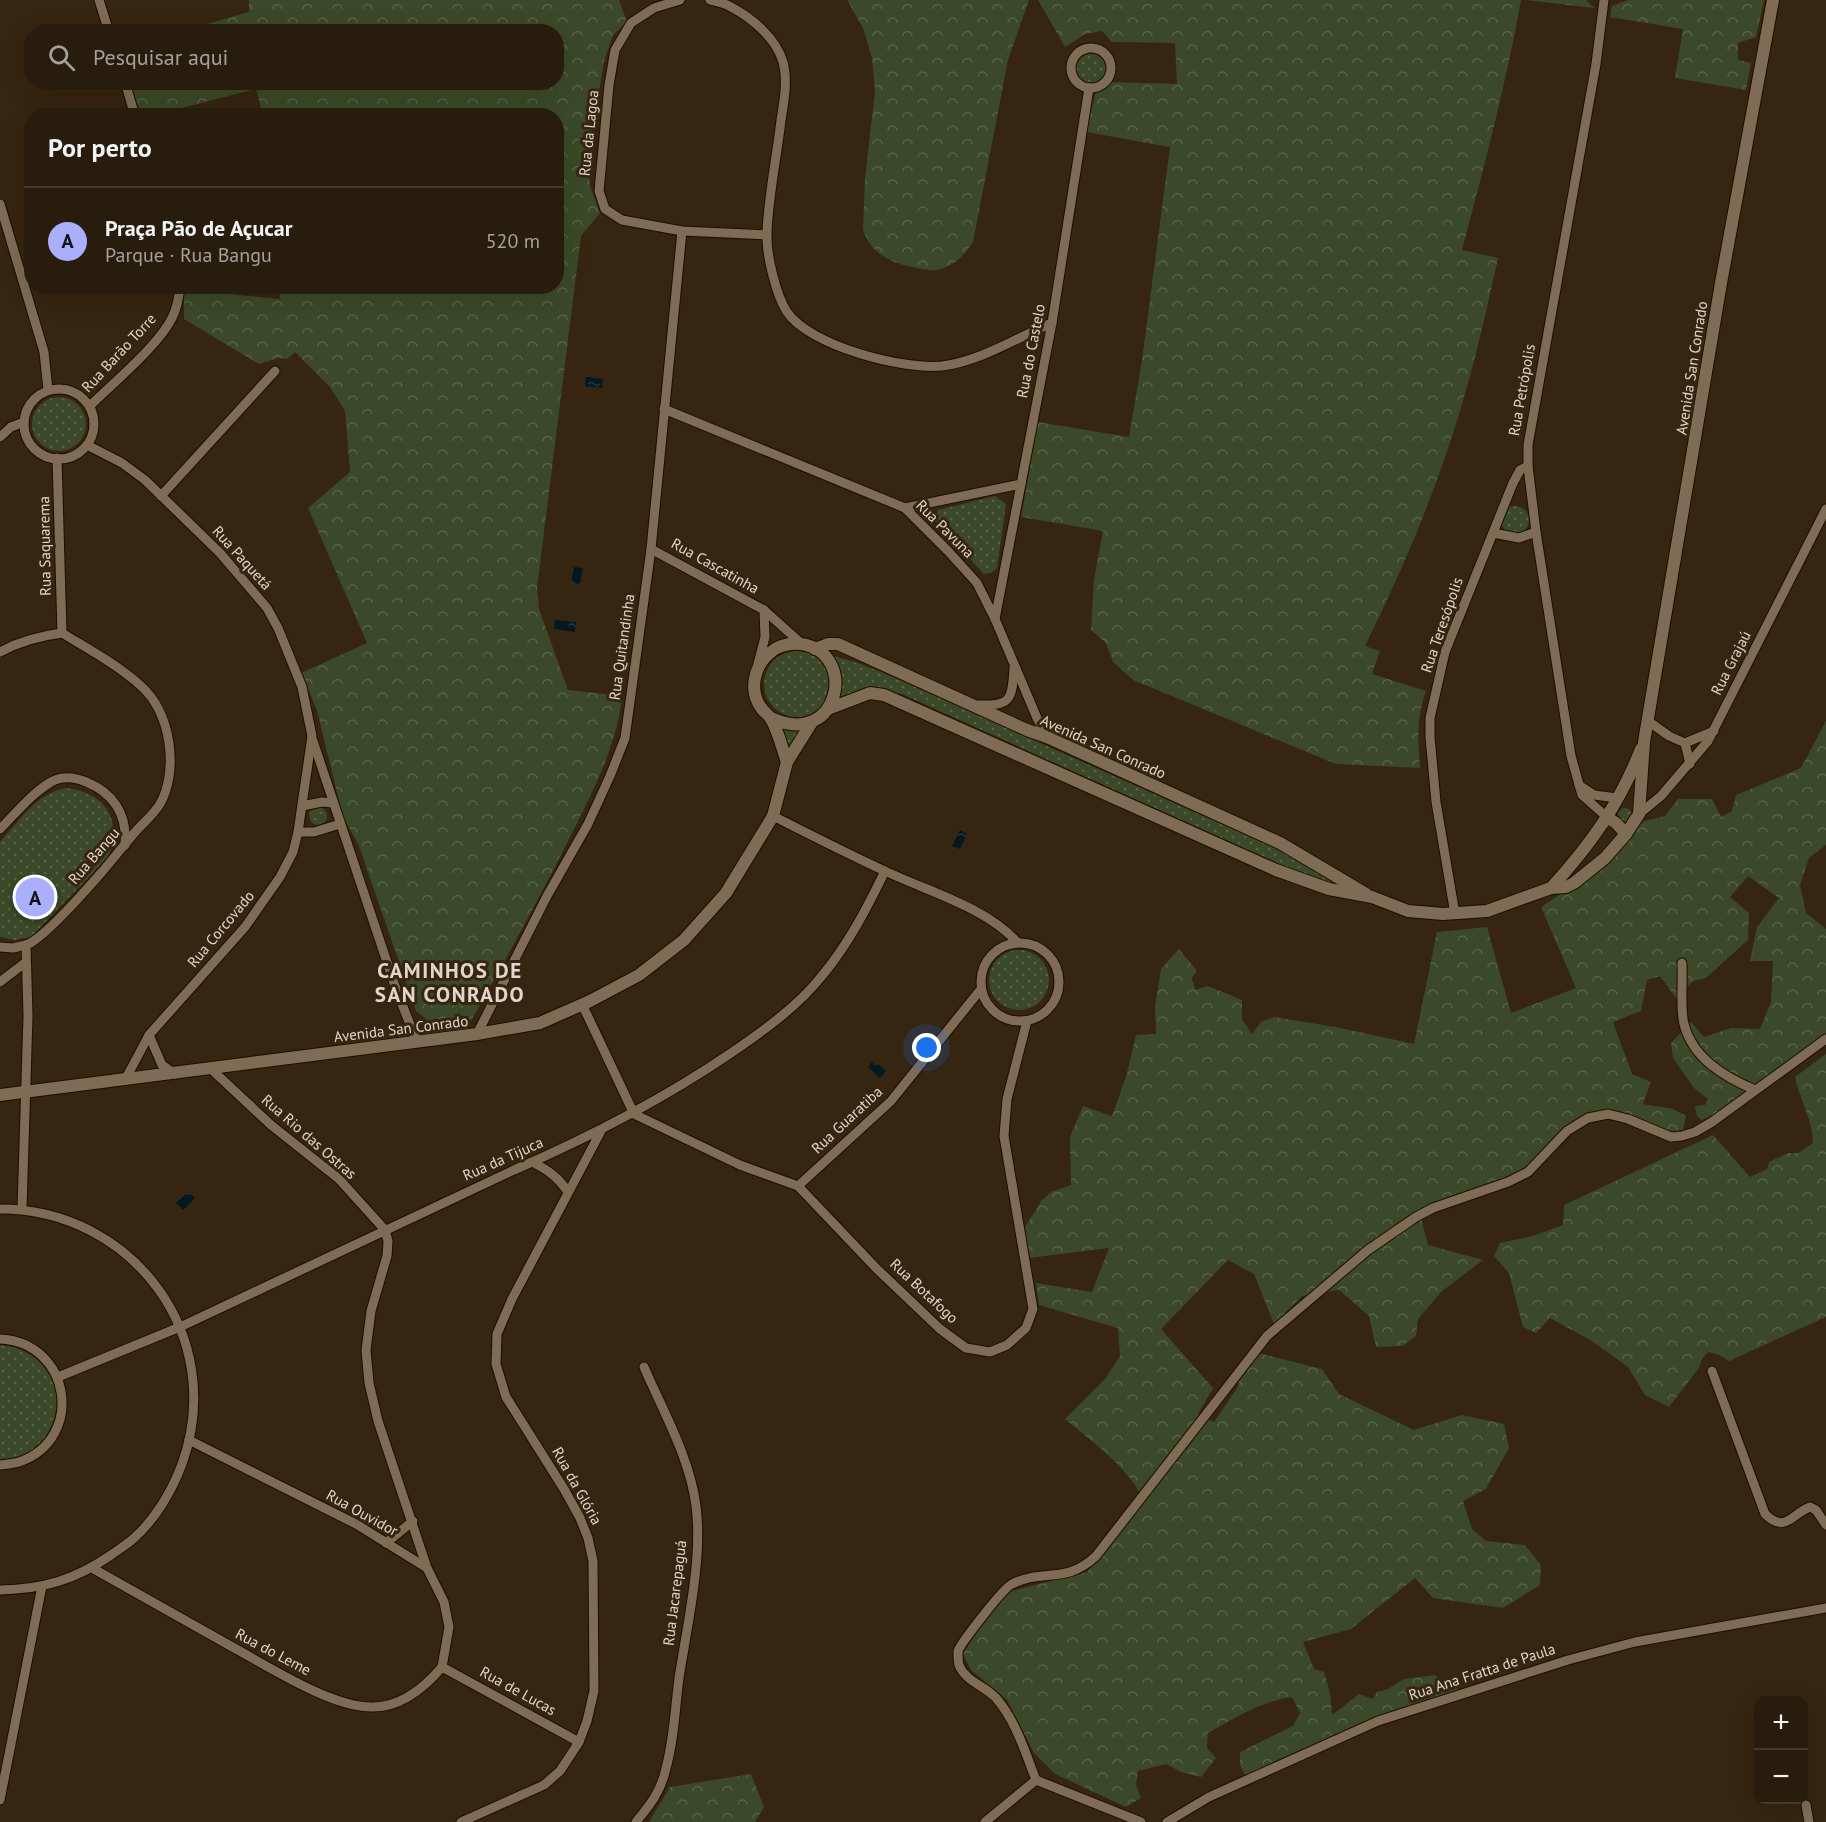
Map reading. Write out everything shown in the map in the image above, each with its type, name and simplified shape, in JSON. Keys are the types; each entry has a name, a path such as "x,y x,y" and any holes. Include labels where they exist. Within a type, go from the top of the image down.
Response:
{"street":[{"path":"99,0 107,24"},
{"name":"Rua da Lagoa","path":"680,0 654,8 631,24 615,50 609,86 599,191 605,209 622,220 682,231 766,235"},
{"path":"710,0 730,6 766,31 783,61 785,90 766,235 778,290 788,312 808,332 840,347 902,365 941,366 983,354 1052,323"},
{"name":"Rua Petrópolis","path":"1605,0 1596,64 1528,445 1528,466 1571,756 1582,795 1608,818"},
{"name":"Avenida San Conrado","path":"828,709 870,693 884,694 1276,870 1329,889 1372,897 1408,910 1455,914 1487,910 1551,888 1566,887 1584,877 1626,834 1639,814 1644,742 1721,283 1773,0"},
{"path":"1090,48 1104,53 1109,58 1111,73 1103,85 1089,88 1076,81 1071,68 1077,54 1090,48"},
{"name":"Rua do Castelo","path":"995,619 1052,323 1089,88"},
{"path":"127,90 133,108"},
{"path":"0,204 24,283"},
{"path":"0,239 9,231"},
{"name":"Rua Quitandinha","path":"477,1034 547,896 588,824 625,738 651,549 682,231"},
{"path":"27,294 44,352 48,390"},
{"name":"Rua Barão Torre","path":"90,406 155,341 172,318 179,294"},
{"path":"161,496 274,371"},
{"path":"67,389 76,393 90,406 94,426 87,445 74,455 57,458 47,456 37,451 30,443 25,433 24,422 31,403 39,395 48,390 67,389"},
{"name":"Rua Pavuna","path":"664,409 904,508 977,583 1047,737"},
{"path":"0,437 10,427 24,422"},
{"name":"Rua Paquetá","path":"87,445 122,463 145,480 220,553 267,608 278,628 302,687 312,736 333,803 396,989 417,1042"},
{"name":"Rua Saquarema","path":"57,458 62,633"},
{"name":"Rua Teresópolis","path":"1455,914 1436,802 1430,718 1445,652 1513,483 1520,470 1528,466"},
{"path":"904,508 1021,484"},
{"name":"Rua Grajaú","path":"1639,814 1661,796 1690,764 1714,732 1826,509"},
{"path":"1493,533 1519,538 1536,532"},
{"name":"Rua Cascatinha","path":"651,549 764,610 802,644"},
{"path":"758,667 765,656 776,648 789,644 802,644 815,649 826,657 833,669 836,683 834,696 828,709 812,722 798,725 784,724 771,718 761,708 755,695 754,681 765,637 764,610"},
{"path":"0,652 36,637 62,633"},
{"name":"Rua Bangu","path":"26,945 33,943 46,932 124,847 158,806 167,789 171,765 166,729 152,699 142,686 62,633"},
{"name":"Avenida San Conrado","path":"815,649 828,644 838,644 1047,737 1292,849 1372,897"},
{"path":"974,705 996,706 1007,701 1013,691 1015,666"},
{"path":"771,718 787,762"},
{"path":"1648,721 1669,736 1685,743 1714,732"},
{"name":"Avenida San Conrado","path":"0,1095 477,1034 540,1023 582,1004 639,975 684,940 726,893 773,816 787,762 812,722"},
{"name":"Rua Paquetá","path":"298,832 312,736"},
{"name":"Avenida San Conrado","path":"1608,818 1631,774 1644,742"},
{"path":"1685,743 1690,764"},
{"path":"0,829 52,781 68,778 86,781 116,804 123,821 124,847"},
{"path":"1579,785 1594,795 1617,798 1630,803 1639,814"},
{"path":"302,806 322,802 333,803"},
{"path":"773,816 885,871 982,914 1005,928 1018,943"},
{"path":"1551,888 1608,818 1626,834"},
{"path":"298,832 314,832 340,824"},
{"name":"Rua Corcovado","path":"125,1080 149,1035 245,927 265,901 293,852 298,832"},
{"name":"Rua da Tijuca","path":"58,1377 180,1327 600,1131 634,1114 711,1068 789,1010 821,978 846,942 885,871"},
{"path":"1018,943 1042,950 1052,959 1058,971 1059,984 1050,1008 1040,1016 1027,1020 1010,1020 994,1012 981,989 981,976 986,963 994,953 1005,946 1018,943"},
{"path":"0,947 13,948 26,945 28,1016 22,1209"},
{"path":"0,982 26,962"},
{"path":"1682,963 1684,1023 1699,1054 1728,1079 1755,1090"},
{"name":"Rua Guaratiba","path":"798,1186 891,1101 981,989"},
{"path":"582,1004 634,1114"},
{"name":"Rua Botafogo","path":"634,1114 740,1165 798,1186 877,1269 940,1329 966,1348 990,1352 1007,1345 1026,1328 1033,1309 1004,1136 1007,1099 1027,1020"},
{"path":"149,1035 162,1065 174,1074"},
{"path":"1141,1822 1036,1780 1012,1719 995,1696 967,1676 959,1665 958,1651 999,1594 1010,1584 1028,1578 1071,1573 1085,1567 1096,1556 1267,1336 1318,1290 1377,1243 1432,1208 1508,1182 1528,1172 1567,1131 1588,1118 1608,1114 1628,1119 1671,1137 1695,1132 1826,1039"},
{"name":"Rua Rio das Ostras","path":"211,1069 271,1125 339,1179 385,1230"},
{"name":"Rua da Glória","path":"461,1822 544,1785 560,1771 579,1742 594,1691 593,1561 588,1538 575,1509 506,1397 496,1364 497,1334 512,1299 600,1131"},
{"path":"532,1162 559,1178 568,1192"},
{"path":"0,1209 22,1209 66,1219 102,1235 130,1256 156,1285 180,1327 193,1377 194,1408 189,1440 177,1479 158,1512 134,1539 92,1568 67,1580 27,1590 0,1590"},
{"path":"385,1230 388,1241 387,1256 371,1311 366,1350 369,1383 378,1421 427,1568 444,1602 449,1627 442,1667"},
{"path":"0,1339 31,1346 47,1359 58,1377 63,1397 61,1418 51,1438 37,1453 18,1462 0,1465"},
{"name":"Rua Jacarepaguá","path":"636,1822 655,1800 670,1752 698,1548 696,1507 690,1476 644,1367"},
{"path":"1712,1371 1765,1514 1779,1524 1787,1522 1810,1507 1816,1510 1826,1525"},
{"name":"Rua Ouvidor","path":"189,1440 356,1524 427,1568"},
{"path":"386,1543 412,1521"},
{"name":"Rua do Leme","path":"92,1568 295,1682 351,1705 375,1707 400,1701 430,1681 442,1667"},
{"path":"0,1800 42,1586"},
{"name":"Rua Ana Fratta de Paula","path":"1167,1822 1209,1797 1378,1720 1635,1641 1826,1608"},
{"name":"Rua de Lucas","path":"442,1667 579,1742"},
{"path":"985,1822 1036,1780"},
{"path":"1806,1805 1809,1822"}],"green space":[{"path":"249,0 619,0 627,22 613,35 604,61 588,158 590,186 600,213 581,236 537,588 539,609 568,690 622,696 619,715 602,769 570,837 485,996 472,1019 460,1032 445,1034 416,1011 359,846 343,817 317,710 301,673 367,643 308,508 350,472 345,411 330,387 295,352 287,359 278,358 259,364 184,319 184,294 227,294 280,299 280,294 564,294 564,108 261,108 256,90 564,90 564,24 207,24 249,12"},
{"path":"847,0 1029,0 1008,60 973,242 957,260 942,269 926,270 891,260 877,251 866,238 863,229 865,178 875,91 872,58 863,28"},
{"path":"1038,0 1521,0 1502,94 1462,250 1498,258 1485,318 1461,408 1442,467 1408,553 1365,646 1380,651 1372,674 1426,691 1419,720 1420,768 1336,764 1133,680 1113,662 1106,643 1091,630 1094,579 1103,531 1021,517 1038,422 1129,437 1142,360 1170,147 1086,132 1096,91 1112,82 1177,84 1175,43 1112,42 1102,31 1085,34 1065,47"},
{"path":"1526,0 1586,0 1594,8"},
{"path":"1628,0 1764,0 1756,37 1738,43 1738,60 1751,63 1746,90 1675,78 1683,29 1610,17 1612,6"},
{"path":"1091,54 1102,58 1106,69 1102,80 1091,84 1080,80 1076,69 1080,58"},
{"path":"133,90 252,90 181,108 138,108"},
{"path":"59,397 78,405 86,424 78,443 59,451 40,443 32,424 40,405"},
{"path":"995,496 1006,504 997,568 991,573 984,574 935,521 938,510"},
{"path":"1515,506 1525,510 1529,520 1525,530 1515,534 1505,530 1501,520 1505,510"},
{"path":"797,651 810,654 820,661 827,671 830,684 827,697 820,707 810,714 797,717 784,714 774,707 767,697 764,684 767,671 774,661 784,654"},
{"path":"829,655 886,674 1275,848 1341,884 1330,887 902,694 883,689 867,689 836,703"},
{"path":"1826,721 1826,845 1809,858 1800,885 1806,913 1826,929 1826,1034 1721,1111 1702,1120 1697,1116 1695,1106 1705,1105 1708,1099 1694,1088 1673,1058 1671,1043 1691,1022 1704,1037 1731,1028 1760,1029 1771,1002 1773,961 1750,961 1757,927 1779,898 1748,876 1730,897 1749,913 1748,940 1706,978 1693,981 1676,998 1660,976 1647,980 1641,1011 1613,1022 1632,1074 1651,1082 1643,1104 1673,1109 1686,1116 1683,1130 1672,1132 1607,1109 1574,1120 1523,1171 1421,1218 1428,1245 1483,1260 1441,1292 1418,1319 1416,1336 1402,1346 1376,1347 1369,1316 1339,1290 1302,1296 1274,1324 1254,1274 1228,1260 1161,1329 1213,1388 1198,1414 1214,1422 1238,1387 1239,1379 1258,1353 1322,1369 1339,1394 1414,1430 1462,1415 1504,1424 1509,1448 1486,1489 1463,1501 1472,1529 1486,1541 1525,1545 1541,1565 1540,1585 1503,1608 1433,1598 1415,1578 1351,1629 1303,1642 1314,1669 1324,1672 1330,1693 1332,1715 1359,1694 1373,1699 1377,1692 1388,1689 1404,1679 1434,1675 1460,1690 1246,1777 1240,1765 1240,1752 1293,1726 1300,1713 1292,1697 1259,1706 1208,1733 1207,1748 1216,1758 1201,1777 1181,1772 1166,1764 1138,1771 1136,1785 1141,1798 1126,1807 1055,1774 1034,1753 1007,1700 971,1670 963,1654 985,1619 1007,1592 1087,1572 1144,1502 1121,1467 1065,1419 1105,1379 1120,1356 1118,1328 1039,1305 1036,1283 1092,1292 1109,1248 1029,1258 1025,1227 1042,1200 1051,1192 1071,1185 1070,1137 1083,1106 1112,1116 1126,1077 1136,1035 1156,1034 1155,1007 1161,969 1179,949 1197,971 1192,978 1195,990 1208,986 1242,1000 1242,1019 1252,1034 1261,1022 1274,1017 1336,1027 1414,1044 1437,932 1487,927 1511,1013 1576,988 1541,907 1583,879 1633,824 1665,816 1678,799 1712,799 1721,817 1732,811 1736,795 1801,768"},
{"path":"779,726 804,731 788,755"},
{"path":"65,788 91,795 108,810 114,831 108,857 31,937 15,940 0,937 0,842 37,802 54,791"},
{"path":"314,807 322,807 327,812 325,823 314,825 309,820 309,812"},
{"path":"1622,808 1628,808 1632,815 1628,822 1622,822 1618,818 1618,812"},
{"path":"1013,950 1025,950 1036,955 1044,963 1049,980 1047,992 1036,1005 1025,1010 1013,1010 1002,1005 994,997 989,986 989,974 994,963 1002,955"},
{"path":"1826,1054 1826,1317 1729,1361 1720,1355 1708,1352 1699,1368 1669,1407 1645,1395 1628,1367 1592,1341 1550,1318 1536,1333 1523,1327 1509,1273 1494,1256 1500,1243 1533,1236 1563,1225 1564,1205 1713,1135 1750,1177 1767,1169 1769,1162 1788,1153 1798,1153 1813,1143 1810,1125 1795,1077"},
{"path":"0,1345 20,1350 41,1363 52,1379 56,1396 55,1414 49,1431 37,1446 21,1456 0,1461"},
{"path":"751,1774 764,1807 755,1822 649,1822 670,1787"}],"water":[{"path":"586,377 603,379 602,388 585,386"},
{"path":"574,567 583,568 580,584 571,583"},
{"path":"555,620 576,622 575,632 554,629"},
{"path":"960,830 967,834 960,849 952,846"},
{"path":"872,1062 886,1071 880,1078 868,1067"},
{"path":"188,1192 195,1198 183,1210 176,1203"}],"place":[{"name":"Praça Pão de Açucar","path":"35,897"}],"district":[{"name":"CAMINHOS DE SAN CONRADO","path":"450,983"}]}
